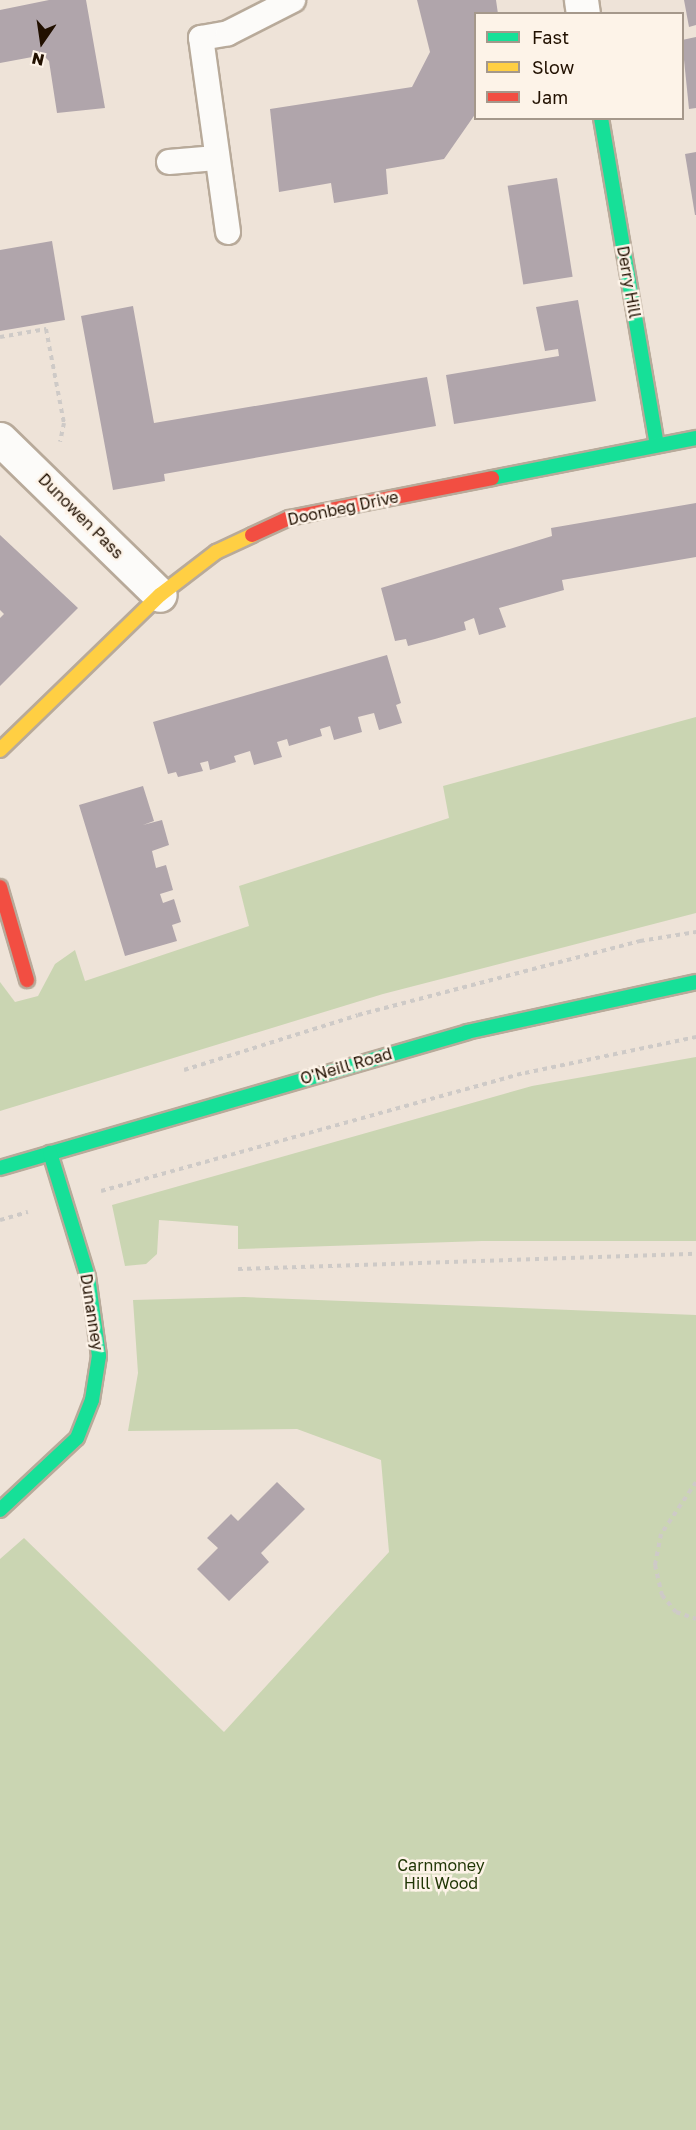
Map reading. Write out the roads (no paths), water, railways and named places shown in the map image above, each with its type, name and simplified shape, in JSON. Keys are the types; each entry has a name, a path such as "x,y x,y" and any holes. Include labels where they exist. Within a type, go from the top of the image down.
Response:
{"street":[{"name":"Derry Hill","path":"601,120 657,445"},
{"name":"Doonbeg Drive","path":"0,750 160,595 216,552 289,518 696,438"},
{"name":"Dunowen Pass","path":"0,439 52,487 160,595"},
{"path":"0,887 9,948 27,980"},
{"name":"O'Neill Road","path":"0,1168 467,1032 696,982"},
{"name":"Dunanney","path":"0,1510 76,1438 92,1400 99,1356 88,1277 50,1153"}],"lane":[{"path":"228,232 201,38 228,33 293,0"},
{"path":"169,162 216,158"}],"park label":[{"name":"Carnmoney Hill Wood","path":"441,1874"}]}
